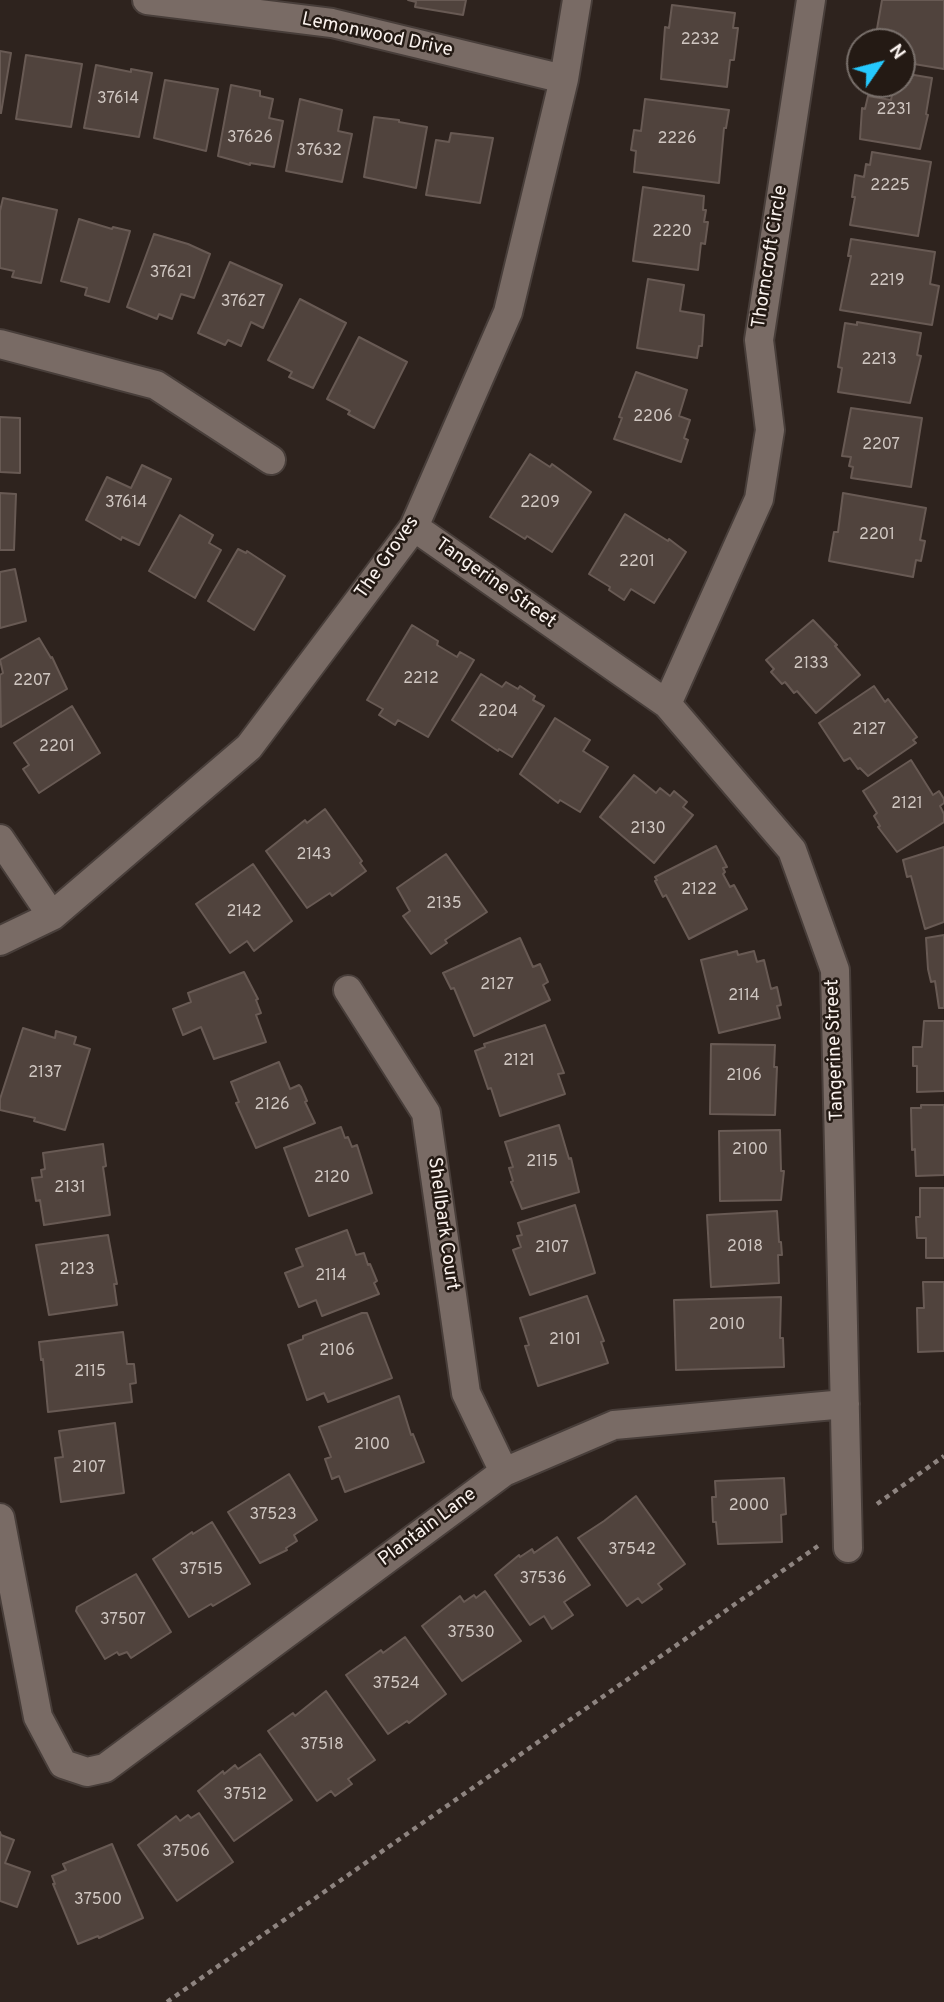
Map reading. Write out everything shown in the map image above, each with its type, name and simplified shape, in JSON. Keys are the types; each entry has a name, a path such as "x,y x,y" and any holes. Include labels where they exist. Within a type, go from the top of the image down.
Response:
{"street":[{"name":"Lemonwood Drive","path":"147,0 334,12 564,79"},
{"name":"The Groves","path":"0,941 52,916 249,747 414,527 509,313 564,79 577,0"},
{"name":"Thorncroft Circle","path":"667,704 759,499 770,430 759,340 811,0"},
{"path":"0,345 156,385 271,460"},
{"name":"Tangerine Street","path":"414,527 667,704 792,850 835,970 848,1536"},
{"path":"0,839 52,916"},
{"name":"Shellbark Court","path":"348,990 426,1113 467,1394 504,1472"},
{"name":"Plantain Lane","path":"0,1518 38,1717 63,1764 87,1772 105,1768 504,1472 614,1425 845,1404"}],"path":[{"path":"167,2002 674,1649 848,1536 944,1456"}],"building":[{"path":"408,0 466,0 463,15 415,7 416,2"},
{"path":"882,0 944,0 944,69 916,64 916,28 877,28"},
{"path":"672,5 735,13 733,28 738,28 727,87 661,79 665,27 669,28"},
{"path":"0,51 11,53 1,113 0,113"},
{"path":"26,55 82,64 71,127 16,119"},
{"path":"96,65 152,73 139,137 84,128"},
{"path":"916,75 932,78 928,115 920,149 860,139 862,108 865,109 868,98 916,98"},
{"path":"165,80 218,89 206,151 154,138"},
{"path":"231,85 260,91 260,96 273,99 269,118 283,121 274,167 250,165 218,156"},
{"path":"300,99 342,110 338,131 352,134 342,182 286,171"},
{"path":"645,99 729,110 724,128 719,183 634,172 636,151 631,150 634,130 641,131"},
{"path":"374,117 427,127 416,188 364,177"},
{"path":"451,133 493,138 480,203 426,195 436,140 449,142"},
{"path":"872,152 931,162 918,236 850,225 855,197 852,197 855,175 864,177"},
{"path":"643,187 704,196 704,222 708,222 705,244 701,243 698,270 633,261"},
{"path":"3,198 57,210 41,283 12,277 14,271 0,268 0,211"},
{"path":"79,219 112,229 130,231 109,302 85,295 87,288 61,281"},
{"path":"154,234 210,254 194,298 181,294 172,319 159,314 157,319 127,307"},
{"path":"851,239 935,252 930,284 939,286 932,325 840,310 851,256 848,256"},
{"path":"230,262 282,285 263,328 251,322 241,346 228,340 225,345 198,333"},
{"path":"648,279 684,285 680,311 704,315 702,346 699,346 697,358 637,348"},
{"path":"300,299 346,323 313,388 289,377 292,372 268,360"},
{"path":"857,322 921,333 917,355 921,356 910,403 838,392 842,368 838,367 845,323 857,325"},
{"path":"359,337 407,362 374,428 327,399"},
{"path":"636,372 687,390 679,416 690,420 684,438 688,440 681,462 614,439 622,418 619,417"},
{"path":"851,408 922,418 911,487 851,478 851,457 842,456"},
{"path":"0,417 20,418 20,473 0,472"},
{"path":"530,454 550,467 552,464 591,492 552,552 490,517"},
{"path":"142,465 171,479 139,545 122,537 121,540 86,520 107,477 131,488"},
{"path":"0,493 16,494 14,550 0,550"},
{"path":"843,493 926,508 920,540 925,541 921,561 916,560 913,577 829,561 834,532 838,532"},
{"path":"625,514 686,552 654,603 631,589 624,600 589,574"},
{"path":"180,515 213,535 209,543 221,550 195,598 149,571"},
{"path":"238,549 246,553 247,551 285,576 254,630 208,601"},
{"path":"15,569 26,621 0,628 0,572"},
{"path":"813,620 860,675 816,713 797,691 794,693 785,682 782,684 771,672 774,669 766,660"},
{"path":"412,625 457,657 460,652 474,660 428,737 398,720 395,725 379,715 383,709 367,700"},
{"path":"39,638 52,657 67,689 1,727 0,675 3,673 0,660"},
{"path":"481,674 502,687 506,682 518,689 520,686 535,696 533,700 544,706 512,757 499,749 498,751 452,720"},
{"path":"874,686 885,702 888,699 917,737 913,740 916,743 868,776 858,769 850,758 844,761 819,723"},
{"path":"72,706 100,753 39,793 23,769 29,765 14,743"},
{"path":"555,718 590,740 583,751 608,767 580,812 560,800 558,803 520,774"},
{"path":"911,760 933,795 939,791 944,799 940,806 944,822 897,852 878,827 880,826 874,816 877,813 863,791"},
{"path":"634,775 656,793 660,788 670,796 674,791 687,802 683,807 693,815 654,863 600,817"},
{"path":"325,809 362,861 360,863 366,871 332,896 330,893 307,908 266,851 305,820 307,823"},
{"path":"716,846 727,867 723,868 723,874 730,887 734,885 747,909 689,939 666,895 663,897 655,877"},
{"path":"944,847 944,922 925,929 911,876 907,877 903,860"},
{"path":"446,854 487,912 445,940 447,943 431,954 403,916 410,911 397,888"},
{"path":"253,864 292,921 254,951 247,941 230,953 196,904"},
{"path":"944,935 944,1008 939,1008 935,981 931,982 928,969 926,938"},
{"path":"520,938 533,967 540,964 548,982 543,985 550,1000 474,1036 454,988 451,989 443,973"},
{"path":"737,951 738,955 754,951 757,962 764,960 771,989 777,987 781,1005 777,1006 780,1018 719,1033 701,960"},
{"path":"244,972 258,999 256,1000 261,1013 256,1015 266,1042 214,1059 201,1027 183,1035 173,1009 191,1002 188,993"},
{"path":"924,1021 944,1021 944,1091 917,1092 917,1066 913,1066 913,1047 922,1047"},
{"path":"545,1025 564,1073 558,1074 565,1094 500,1116 475,1051 485,1047 484,1044"},
{"path":"23,1028 55,1038 56,1031 76,1037 74,1044 90,1049 65,1130 34,1121 35,1118 0,1110 0,1099"},
{"path":"711,1044 775,1045 775,1115 710,1114"},
{"path":"279,1062 290,1089 299,1085 301,1087 315,1123 256,1148 236,1103 239,1102 231,1082"},
{"path":"921,1105 944,1105 944,1175 916,1176 911,1108 921,1108"},
{"path":"559,1125 579,1192 522,1209 511,1182 513,1181 509,1168 513,1167 505,1142"},
{"path":"341,1127 352,1147 357,1145 372,1193 309,1216 284,1148"},
{"path":"780,1130 781,1171 784,1171 781,1200 720,1201 719,1131"},
{"path":"103,1144 106,1166 103,1167 110,1215 44,1225 40,1200 36,1201 32,1178 42,1177 41,1170 45,1169 43,1153"},
{"path":"920,1188 944,1188 944,1258 926,1258 926,1238 917,1238 916,1217 920,1217"},
{"path":"575,1205 595,1273 530,1295 513,1250 521,1247 517,1236 522,1235 518,1223"},
{"path":"777,1211 782,1255 778,1255 779,1283 711,1287 707,1215"},
{"path":"347,1230 356,1255 364,1253 368,1265 370,1264 379,1294 322,1316 316,1300 299,1307 285,1273 303,1266 296,1249"},
{"path":"108,1235 117,1284 114,1284 117,1305 49,1315 36,1245"},
{"path":"923,1282 944,1282 944,1351 918,1352 917,1308 924,1308"},
{"path":"587,1296 604,1341 601,1342 608,1363 538,1386 525,1346 529,1345 520,1318"},
{"path":"781,1297 780,1338 783,1338 784,1367 676,1370 674,1300"},
{"path":"367,1313 392,1378 328,1402 324,1393 307,1400 288,1345 303,1339 303,1336"},
{"path":"123,1332 127,1364 134,1364 136,1383 130,1384 132,1402 48,1412 39,1342"},
{"path":"399,1396 411,1435 413,1434 424,1462 345,1492 339,1476 332,1479 325,1459 331,1457 319,1427"},
{"path":"115,1423 124,1493 61,1502 55,1458 63,1457 59,1431"},
{"path":"289,1474 317,1520 294,1535 297,1541 286,1548 287,1550 260,1563 228,1512"},
{"path":"784,1478 786,1514 781,1515 782,1542 718,1544 716,1522 713,1522 712,1497 716,1497 715,1481"},
{"path":"636,1496 685,1564 658,1584 662,1589 642,1603 638,1598 627,1606 578,1538"},
{"path":"212,1522 250,1584 189,1617 153,1559 192,1532 193,1534"},
{"path":"557,1537 590,1585 564,1602 573,1615 552,1629 544,1616 530,1625 495,1575 519,1555 520,1557 532,1549 534,1553"},
{"path":"136,1574 171,1632 131,1658 127,1652 119,1655 117,1652 105,1659 76,1611 77,1607"},
{"path":"485,1591 521,1641 462,1681 422,1626 460,1596 464,1602"},
{"path":"405,1637 446,1694 409,1723 407,1721 388,1734 346,1675"},
{"path":"326,1691 375,1760 348,1779 352,1784 335,1796 331,1791 317,1801 268,1731 293,1713 295,1716"},
{"path":"260,1754 292,1800 234,1841 198,1791 223,1771 224,1774 235,1765 238,1769"},
{"path":"199,1813 233,1862 177,1901 138,1845 176,1816 180,1821 188,1815 191,1818"},
{"path":"0,1832 1,1835 14,1840 5,1863 30,1872 17,1907 0,1901"},
{"path":"112,1844 143,1918 99,1938 98,1936 78,1944 52,1876 66,1870 63,1864"}]}
